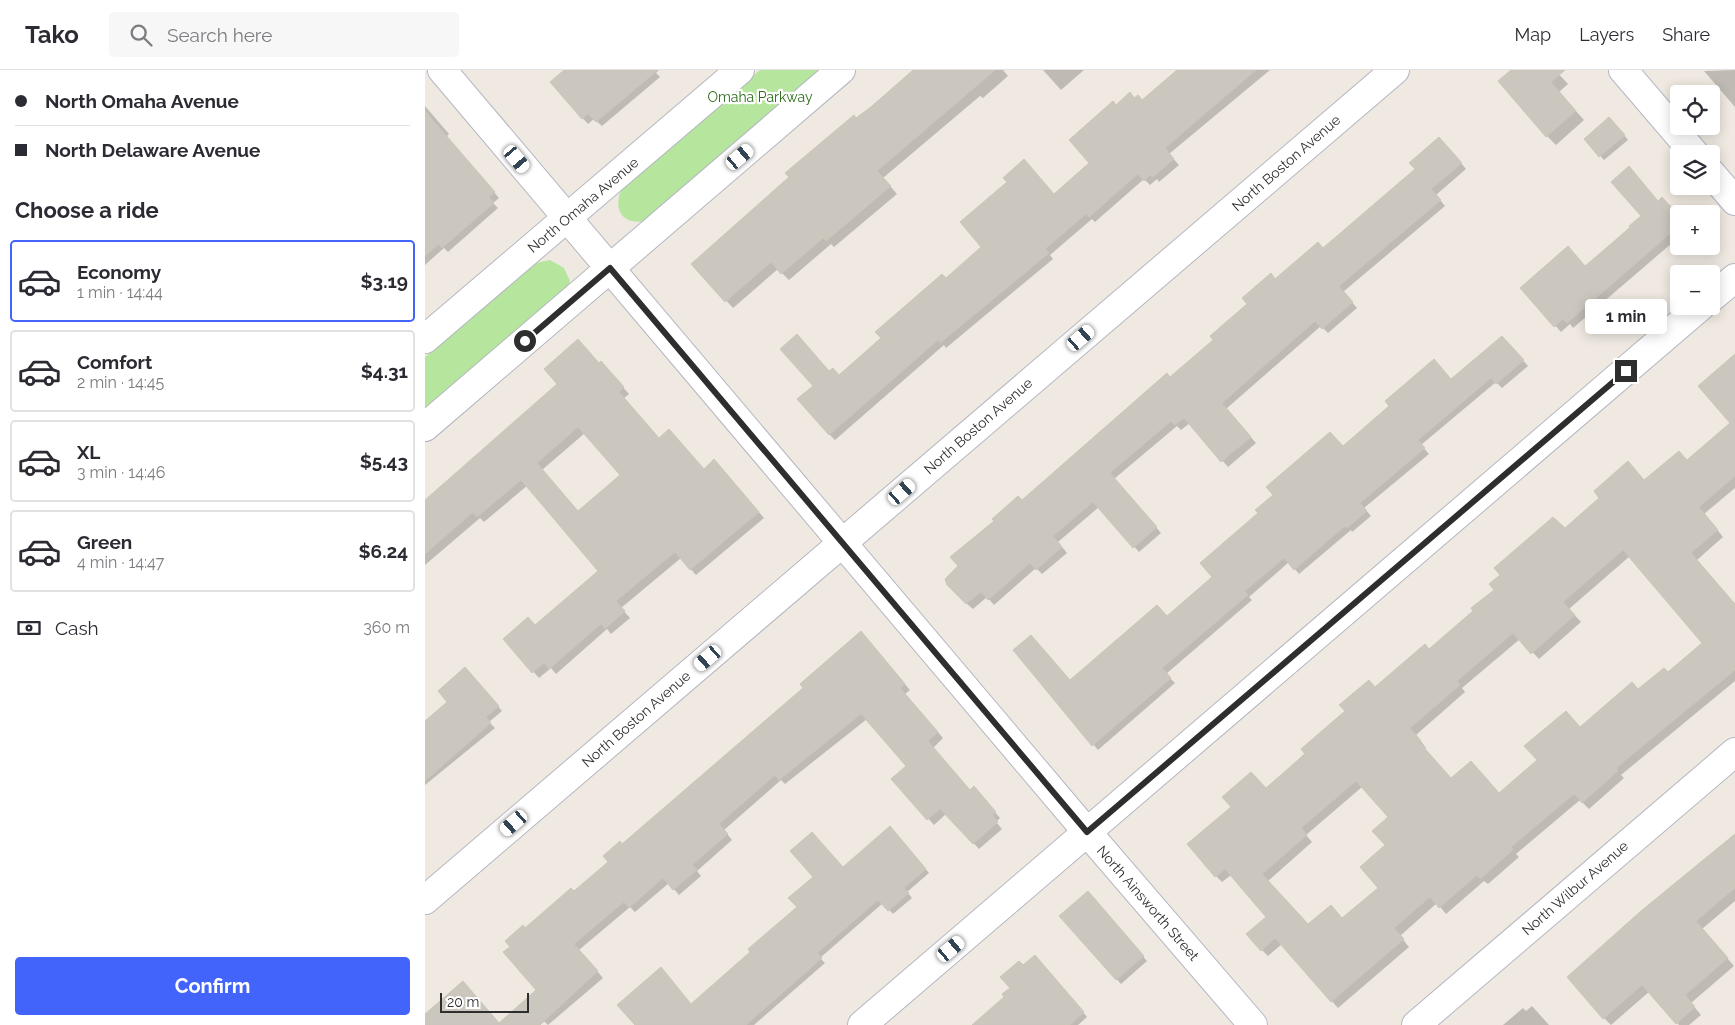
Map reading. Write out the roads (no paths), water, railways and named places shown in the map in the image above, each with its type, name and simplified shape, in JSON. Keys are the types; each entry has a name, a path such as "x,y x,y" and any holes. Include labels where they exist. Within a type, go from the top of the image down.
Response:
{"street":[{"name":"North Ainsworth Street","path":"442,70 1087,832 1253,1025"},
{"name":"North Omaha Avenue","path":"425,339 740,70"},
{"path":"425,426 841,70"},
{"name":"North Boston Avenue","path":"425,900 1395,70"},
{"path":"1623,70 1687,145"},
{"path":"1720,184 1735,201"},
{"path":"1720,290 1735,278"},
{"path":"862,1025 1690,315"},
{"name":"North Wilbur Avenue","path":"1416,1025 1735,752"}],"park label":[{"name":"Omaha Parkway","path":"760,97"}]}
